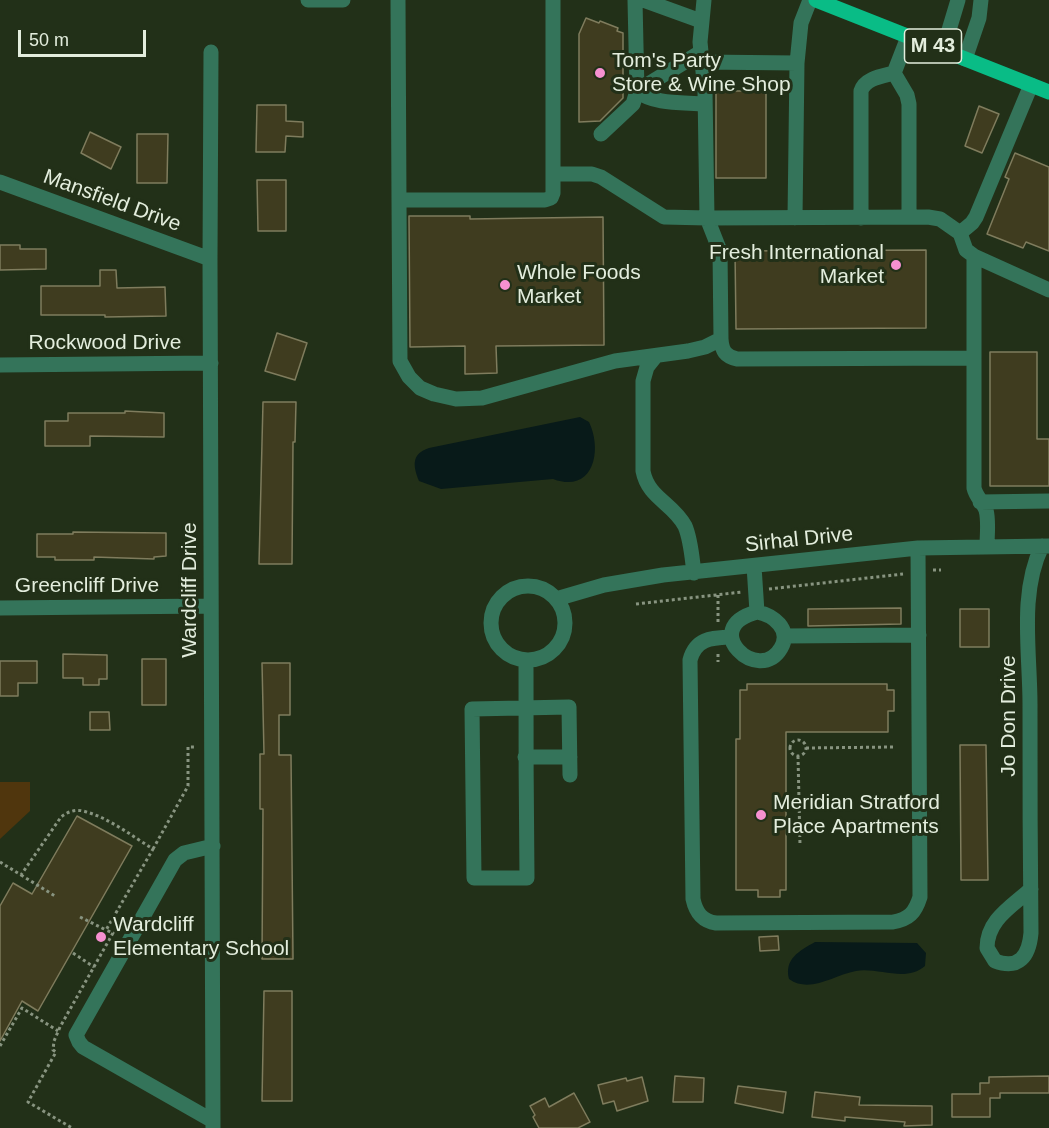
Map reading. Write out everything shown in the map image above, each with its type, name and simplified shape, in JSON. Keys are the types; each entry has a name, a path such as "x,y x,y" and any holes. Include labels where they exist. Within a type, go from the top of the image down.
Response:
{"main road":[{"name":"M 43","path":"816,0 1049,92"}],"street":[{"path":"308,0 343,0"},
{"path":"398,0 400,361 409,377 420,388 434,394 456,399 482,398 615,361 656,357 696,349 721,339"},
{"path":"399,200 545,200 551,198 554,193 553,0"},
{"path":"601,134 633,104 637,92 635,0"},
{"path":"643,0 701,21"},
{"path":"704,0 701,21 707,218 720,251 721,339 725,353 737,359 974,358"},
{"path":"795,218 797,63 801,23 810,0"},
{"path":"943,50 958,0"},
{"path":"965,59 979,18 981,0"},
{"path":"894,73 908,37"},
{"name":"Wardcliff Drive","path":"212,52 210,259 213,1125"},
{"path":"637,92 702,57 797,63"},
{"path":"894,73 907,95 909,104 909,217"},
{"path":"861,218 861,91 863,85 868,81 894,73"},
{"path":"960,233 976,217 1030,85"},
{"path":"637,92 645,98 656,100 705,104"},
{"path":"554,174 592,174 601,177 664,217 940,219 960,233 966,250 974,256 1049,290"},
{"name":"Mansfield Drive","path":"0,182 210,259"},
{"path":"974,256 974,488 987,514 987,546"},
{"path":"656,357 647,367 643,381 642,471 645,482 652,493 677,515 685,527 694,573"},
{"name":"Rockwood Drive","path":"0,365 211,363"},
{"path":"980,502 1049,501"},
{"name":"Sirhal Drive","path":"556,599 634,579 918,548 1046,546"},
{"name":"Jo Don Drive","path":"1030,889 994,922 989,930 987,948 995,961 1009,965 1023,958 1028,951 1031,933 1028,605 1034,562 1046,546"},
{"path":"731,638 704,640 697,645 690,660 695,908 699,915 707,921 716,923 893,922 904,920 912,915 920,897 918,548"},
{"path":"754,566 757,612"},
{"path":"523,586 547,591 556,599 564,616 564,634 558,645 549,654 539,659 526,661 514,658 495,643 490,619 494,607 506,594 523,586"},
{"name":"Greencliff Drive","path":"0,608 211,606"},
{"path":"757,612 768,614 776,620 784,636 782,646 777,653 768,658 758,659 749,659 740,654 731,638 738,621 746,615 757,612"},
{"path":"784,636 919,635"},
{"path":"526,661 526,708 525,757 527,878 474,878 472,708 526,708 569,707 570,775"},
{"path":"525,757 570,757"},
{"path":"213,846 184,854 175,860 76,1035 83,1047 213,1125"}],"path":[{"path":"636,604 941,570"},
{"path":"797,740 803,741 806,748 805,753 798,756 790,749 792,742 797,740"},
{"path":"106,930 188,786 188,747 212,746"},
{"path":"806,748 893,747"},
{"path":"798,756 800,845"},
{"path":"21,875 61,817 68,812 81,810 153,849"},
{"path":"0,862 55,896"},
{"path":"72,1128 28,1102 56,1052 53,1050 58,1031 113,933 80,917"},
{"path":"73,953 94,967"},
{"path":"0,1046 22,1008 58,1031"}],"shaded area":[{"path":"580,417 589,422 595,445 591,467 586,475 577,481 567,482 553,479 441,489 419,481 415,466 416,457 429,448"},
{"path":"0,782 30,782 30,811 0,839"},
{"path":"815,942 917,943 926,953 925,966 917,971 901,974 856,971 805,985 789,979 789,966 794,956"}],"building":[{"path":"586,18 618,28 617,31 623,33 623,98 600,121 579,122 579,34"},
{"path":"716,91 766,91 766,178 716,178"},
{"path":"257,105 286,105 286,121 303,122 303,137 286,136 285,152 256,152"},
{"path":"979,106 999,114 982,153 965,146"},
{"path":"90,132 121,147 111,169 81,153"},
{"path":"137,134 168,134 167,183 137,183"},
{"path":"1015,153 1049,167 1049,251 1026,242 1023,248 987,234 1009,179 1005,177"},
{"path":"257,180 286,180 286,231 258,231"},
{"name":"Whole Foods Market","path":"409,216 470,216 470,219 603,217 604,345 496,346 497,373 465,374 465,346 410,347"},
{"path":"0,245 20,245 20,249 46,249 46,269 0,270"},
{"path":"926,250 926,328 736,329 735,251"},
{"path":"100,270 116,270 117,288 165,287 166,316 41,315 41,286 100,286"},
{"path":"277,333 307,343 295,380 265,371"},
{"path":"990,352 1037,352 1037,439 1049,439 1049,486 990,486"},
{"path":"263,402 296,402 295,442 293,442 292,564 259,564"},
{"path":"125,411 164,413 164,437 90,436 90,446 45,446 45,421 68,421 68,413 125,413"},
{"path":"73,532 166,533 166,556 154,557 154,559 94,557 94,560 55,560 55,557 37,557 37,534 73,534"},
{"path":"901,608 901,624 808,626 808,609"},
{"path":"960,609 989,609 989,647 960,647"},
{"path":"63,654 107,655 107,679 99,679 99,685 83,685 83,678 63,678"},
{"path":"142,659 166,659 166,705 142,705"},
{"path":"0,661 37,661 37,683 18,683 18,696 0,696"},
{"path":"262,663 290,663 290,715 279,715 279,755 291,755 293,959 262,959 263,809 260,809 260,754 264,754"},
{"name":"Meridian Stratford Place Apartments","path":"747,684 887,684 887,690 894,690 894,711 888,711 888,732 786,732 786,890 780,890 780,897 758,897 758,890 736,890 736,739 740,739 740,690 747,690"},
{"path":"90,712 109,712 110,730 90,730"},
{"path":"960,745 986,745 988,880 961,880"},
{"path":"77,816 132,846 38,1011 22,1001 0,1041 0,906 13,883 32,894"},
{"path":"778,936 779,950 760,951 759,937"},
{"path":"264,991 292,991 292,1101 262,1101"},
{"path":"675,1076 704,1078 703,1102 673,1102"},
{"path":"1049,1076 1049,1093 1000,1093 1000,1098 990,1098 990,1117 952,1117 952,1094 980,1094 980,1083 989,1083 989,1077"},
{"path":"642,1077 648,1101 617,1111 614,1101 603,1104 598,1085 626,1078 627,1081"},
{"path":"738,1086 786,1092 783,1113 735,1103"},
{"path":"815,1092 860,1097 859,1105 932,1106 932,1125 904,1126 905,1122 845,1117 845,1121 812,1117"},
{"path":"574,1093 590,1122 578,1128 539,1128 530,1106 545,1098 549,1107"}],"place":[{"name":"Tom's Party Store & Wine Shop","path":"600,73"},
{"name":"Fresh International Market","path":"896,265"},
{"name":"Whole Foods Market","path":"505,285"},
{"name":"Meridian Stratford Place Apartments","path":"761,815"},
{"name":"Wardcliff Elementary School","path":"101,937"}]}
